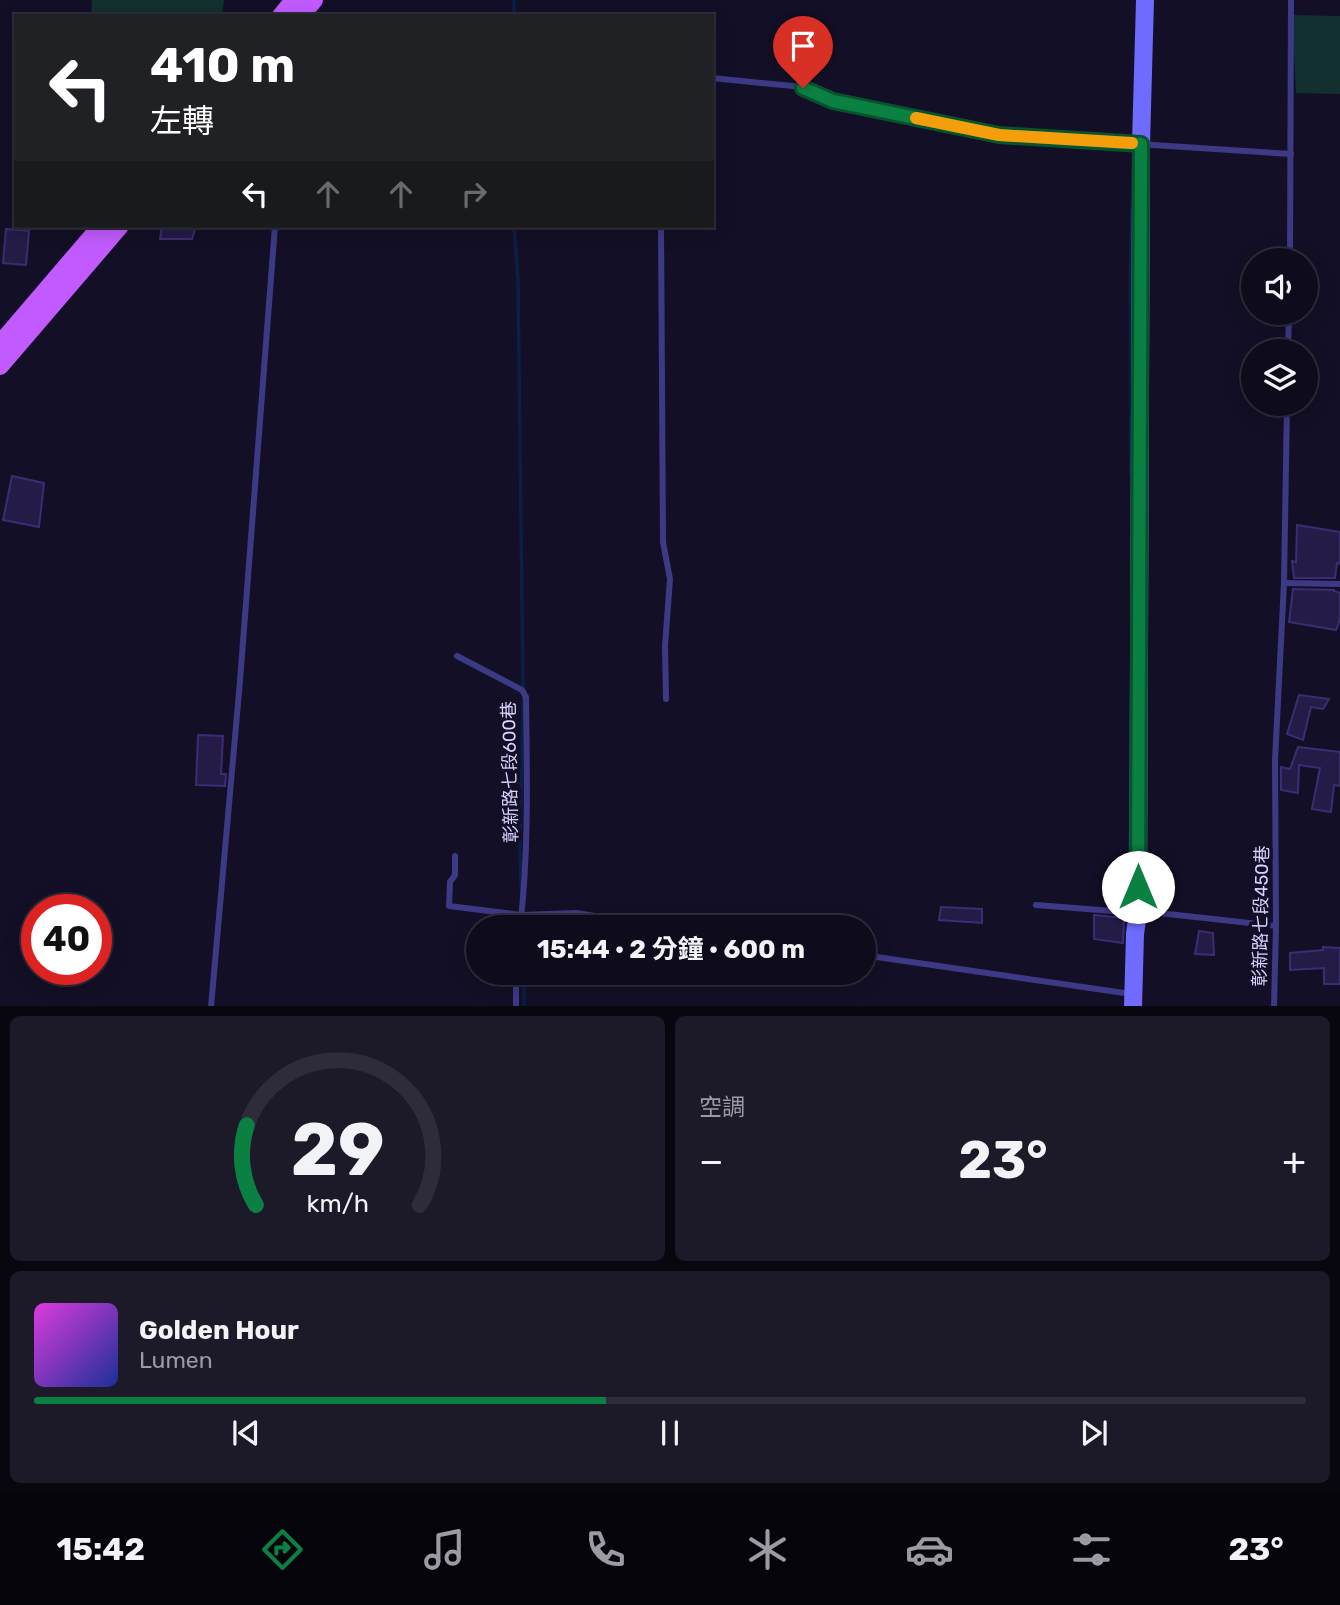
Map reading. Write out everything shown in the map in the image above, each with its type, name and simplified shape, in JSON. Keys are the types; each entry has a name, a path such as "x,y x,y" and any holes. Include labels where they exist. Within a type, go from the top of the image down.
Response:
{"main road":[{"path":"283,14 294,0"},
{"path":"302,14 314,0"},
{"path":"0,344 100,228"},
{"path":"0,366 118,228"}],"street":[{"path":"1133,1001 1138,914 1141,144 1145,0"}],"lane":[{"path":"1290,248 1292,0"},
{"path":"714,78 803,88 833,101 999,135 1292,154"},
{"path":"211,1006 241,667 275,228"},
{"path":"661,228 663,542 670,579 665,646 666,699"},
{"name":"彰新路七段450巷","path":"1274,1006 1275,760 1284,583 1287,416"},
{"path":"1284,583 1340,584"},
{"name":"彰新路七段600巷","path":"457,656 522,690 526,697 527,772 521,915"},
{"path":"455,856 455,875 450,882 449,906 521,915 583,915"},
{"path":"1036,905 1138,914 1150,912 1276,926"},
{"path":"876,957 1133,1001"},
{"path":"516,985 516,1006"}],"green space":[{"path":"92,0 224,0 222,14 91,14"},
{"path":"1292,15 1340,16 1340,94 1296,93"}],"building":[{"path":"162,228 195,228 192,239 160,239"},
{"path":"6,229 29,231 26,265 3,263"},
{"path":"12,476 44,483 39,527 3,520"},
{"path":"1297,525 1340,532 1340,564 1337,563 1335,578 1294,578 1292,561 1296,562"},
{"path":"1293,589 1334,590 1340,593 1340,619 1336,630 1289,622"},
{"path":"1299,695 1329,699 1323,709 1311,707 1303,740 1287,734"},
{"path":"198,735 223,736 221,774 226,774 225,786 196,785"},
{"path":"1298,747 1340,752 1340,786 1334,785 1331,812 1312,809 1320,768 1299,765 1298,793 1281,790 1281,767 1290,769"},
{"path":"941,907 982,909 982,923 939,920"},
{"path":"1094,915 1124,918 1123,943 1094,939"},
{"path":"1199,931 1213,933 1214,955 1195,954"},
{"path":"1323,947 1340,948 1340,984 1324,984 1324,968 1290,970 1290,953 1323,950"}],"waterway":[{"path":"514,0 514,14"},
{"path":"1131,474 1132,209"},
{"path":"514,228 518,279 523,689"},
{"path":"521,888 523,697"},
{"path":"1127,932 1130,835"},
{"path":"524,985 524,1006"}],"slow traffic":[{"path":"916,118 999,135 1132,143"}],"route":[{"path":"803,88 833,101 999,135 1141,144 1138,887"}]}
